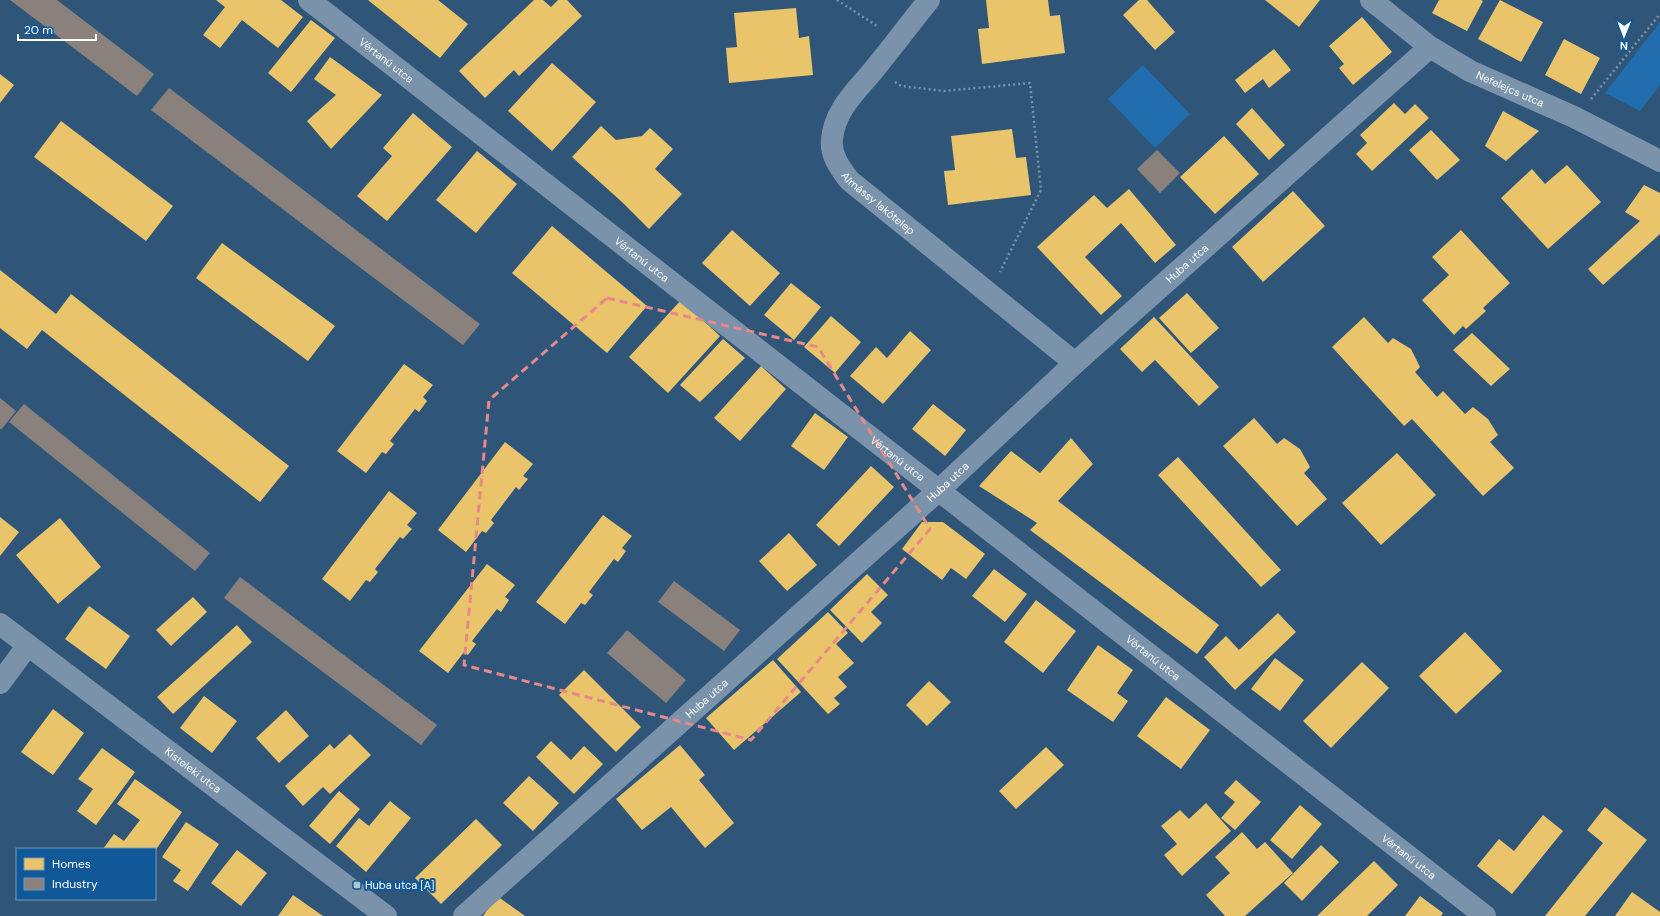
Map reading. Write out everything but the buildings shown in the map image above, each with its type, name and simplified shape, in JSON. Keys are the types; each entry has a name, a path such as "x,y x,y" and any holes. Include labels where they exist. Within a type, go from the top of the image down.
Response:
{"street":[{"name":"Vértanú utca","path":"309,0 1485,916"},
{"name":"Almássy lakótelep","path":"929,0 898,40 849,98 837,118 832,140 835,160 849,180 1075,363"},
{"name":"Nefelejcs utca","path":"1371,0 1430,47 1470,70 1574,116 1660,161"},
{"name":"Huba utca","path":"464,916 938,490 1075,363 1430,47"},
{"name":"Kisteleki utca","path":"0,624 386,916"},
{"path":"0,683 28,645"}],"path":[{"path":"837,0 898,40"},
{"path":"1574,116 1589,102 1660,14"},
{"path":"874,69 901,86 944,91 1030,83 1041,190 989,293"}],"highlighted area":[{"path":"607,298 818,347 930,529 751,740 464,665 489,400"}],"shaded area":[{"path":"1660,22 1660,85 1640,111 1605,93"},
{"path":"1143,65 1190,114 1155,148 1108,99"}],"place":[{"name":"Huba utca [A]","path":"357,885"}]}
